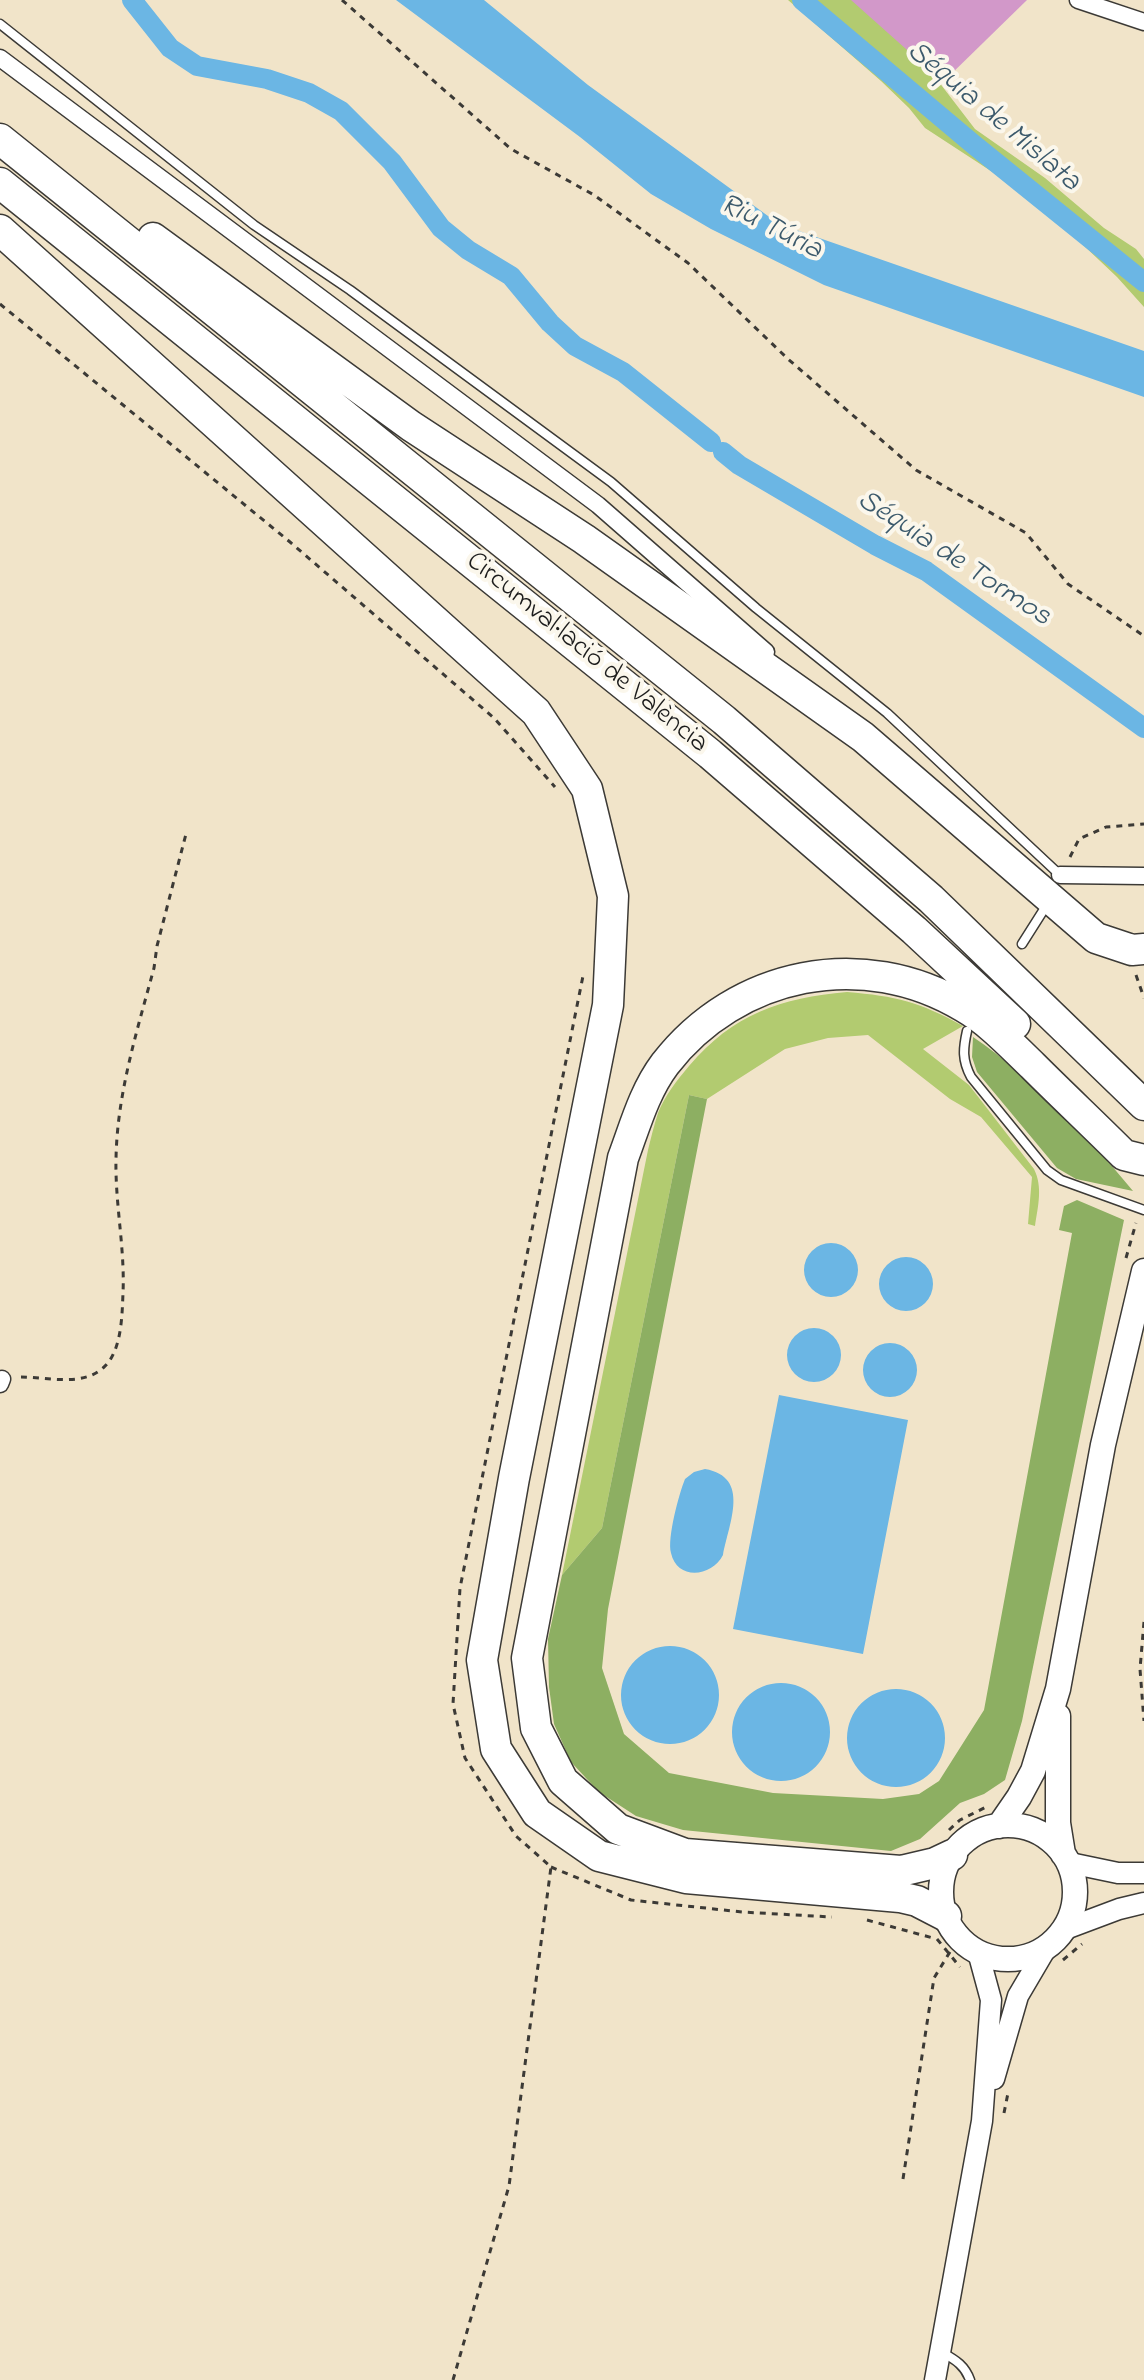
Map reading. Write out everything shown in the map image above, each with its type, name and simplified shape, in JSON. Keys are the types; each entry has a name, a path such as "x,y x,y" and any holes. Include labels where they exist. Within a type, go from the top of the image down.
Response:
{"highway":[{"path":"0,136 95,196 411,426 584,539 863,737 1056,887 1096,938 1132,950 1144,949"},
{"name":"Circumval·lació de València","path":"0,136 724,720 931,899 1144,1105"},
{"name":"Circumval·lació de València","path":"0,183 710,754 936,950 1024,1033 1115,1136 1144,1159"},
{"path":"0,230 536,712 587,789 613,896 608,1005 514,1478 482,1660 496,1749 537,1813 599,1856 686,1878 900,1897 917,1901 961,1935"},
{"path":"952,1855 925,1866 901,1871 685,1854 618,1829 563,1781 536,1728 527,1658 623,1158 643,1102 664,1066 699,1027 753,992 805,977 861,973 914,983 965,1007 1003,1036 1115,1136"}],"main road":[{"path":"999,1826 1033,1771 1058,1689 1103,1445 1144,1271"},
{"path":"1058,1689 1058,1823 1074,1875 1074,1904 1056,1938 1032,1954 1014,1958 996,1957 961,1935 942,1880 952,1855 965,1841 981,1831 999,1826 1017,1826 1035,1830 1051,1840 1067,1858"}],"street":[{"path":"1078,0 1144,22"},
{"path":"0,58 598,505 863,737"},
{"path":"1056,887 1144,876"},
{"path":"1067,1858 1118,1873 1144,1873"},
{"path":"935,2380 982,2121 1018,1996 1056,1938 1119,1909 1144,1903"},
{"path":"961,1935 991,2000 982,2121"}],"lane":[{"path":"0,24 254,225 362,298 611,482 756,608 887,713 1056,887 1022,944"},
{"path":"967,1031 964,1063 971,1077 1047,1170 1061,1180 1144,1210"},
{"path":"940,2352 957,2361 970,2380"}],"path":[{"path":"342,0 511,149 594,195 688,263 788,359 916,470 1026,533 1068,584 1144,636"},
{"path":"0,304 420,653"},
{"path":"1056,887 1079,839 1106,827 1144,824"},
{"path":"1,1381 87,1377 103,1368 113,1355 122,1318 124,1269 116,1205 120,1103 187,830"},
{"path":"1144,1622 1140,1669 1144,1721"},
{"path":"903,2179 934,1978 961,1935"}],"green space":[{"path":"788,0 855,0 922,60 975,129 1045,178 1104,228 1136,249 1144,259 1144,307 1063,226 997,175 925,128 881,81"},
{"path":"847,992 907,1002 963,1026 923,1049 969,1085 1034,1169 1039,1190 1035,1226 1028,1224 1032,1177 981,1117 950,1099 868,1035 828,1038 785,1049 707,1099 689,1095 602,1528 562,1575 648,1150 661,1107 680,1077 706,1048 741,1021 780,1004"},
{"path":"973,1037 1017,1070 1058,1108 1133,1191 1076,1179 1057,1168 977,1072 972,1057"},
{"path":"689,1095 707,1099 608,1609 602,1668 624,1734 669,1773 773,1793 883,1799 919,1794 939,1781 984,1710 1072,1233 1059,1230 1064,1206 1077,1200 1124,1220 1022,1721 1005,1780 984,1794 960,1803 920,1839 891,1851 683,1830 636,1816 599,1792 571,1762 554,1724 548,1639 562,1575 602,1528"}],"water":[{"name":"Riu Túria","path":"396,0 484,0 588,85 779,224 1144,351 1144,397 824,285 711,229 651,194"},
{"path":"831,1243 850,1251 858,1270 850,1289 831,1297 812,1289 804,1270 812,1251"},
{"path":"906,1257 925,1265 933,1284 925,1303 906,1311 887,1303 879,1284 887,1265"},
{"path":"814,1328 833,1336 841,1355 833,1374 814,1382 795,1374 787,1355 795,1336"},
{"path":"890,1343 909,1351 917,1370 909,1389 890,1397 871,1389 863,1370 871,1351"},
{"path":"779,1395 908,1420 863,1654 733,1629"},
{"path":"705,1469 728,1481 734,1503 732,1516 723,1555 718,1562 703,1571 687,1572 680,1568 671,1553 672,1527 685,1479"},
{"path":"670,1646 697,1654 711,1668 719,1695 711,1722 697,1736 670,1744 643,1736 629,1722 621,1695 629,1668 643,1654"},
{"path":"781,1683 808,1691 822,1705 830,1732 822,1759 808,1773 781,1781 754,1773 740,1759 732,1732 740,1705 754,1691"},
{"path":"896,1689 923,1697 937,1711 945,1738 937,1765 923,1779 896,1787 869,1779 855,1765 847,1738 855,1711 869,1697"}],"building":[{"path":"851,0 1027,0 943,82"}],"waterway":[{"name":"Séquia de Tormos","path":"132,0 170,48 197,66 267,79 309,93 341,111 392,162 441,228 468,250 511,276 550,323 575,346 623,372 711,442"},
{"name":"Séquia de Mislata","path":"802,0 1144,282"},
{"name":"Séquia de Tormos","path":"723,452 739,465 875,545 926,571 1144,728"}]}
